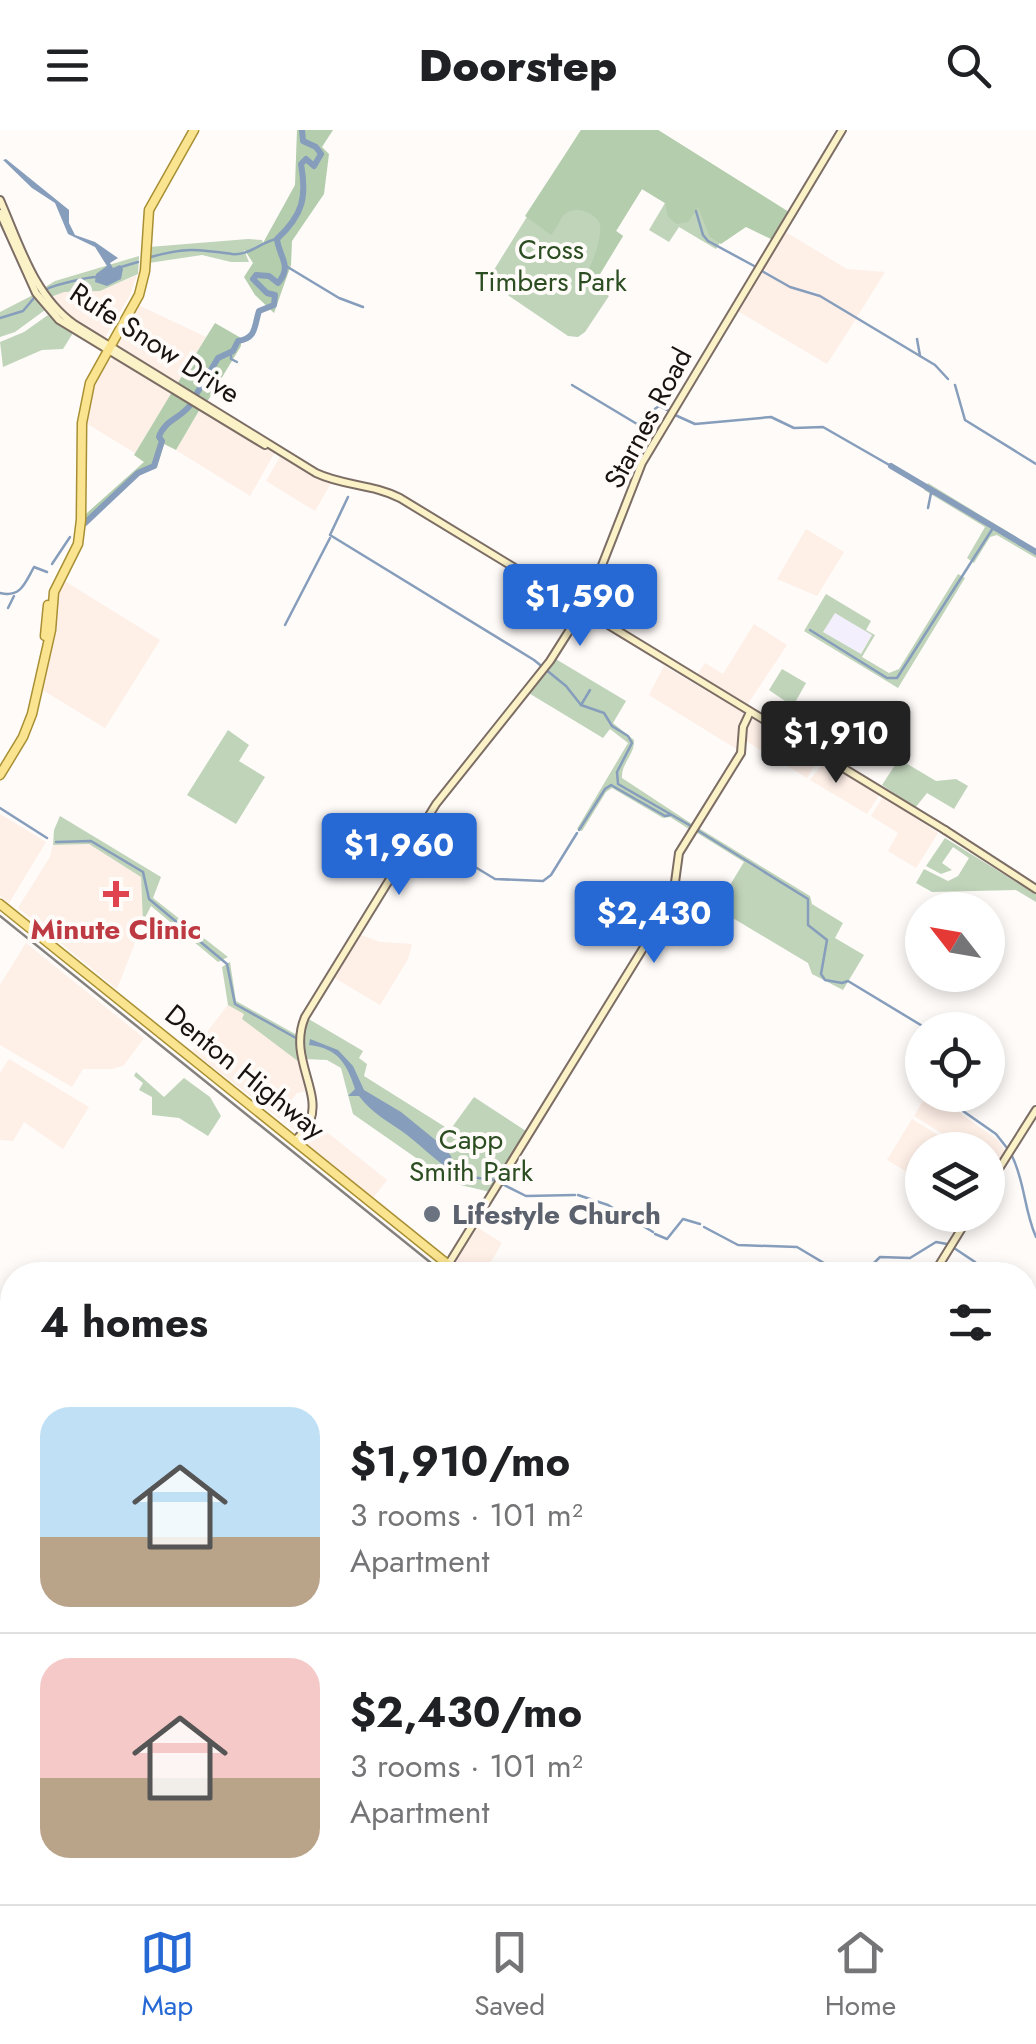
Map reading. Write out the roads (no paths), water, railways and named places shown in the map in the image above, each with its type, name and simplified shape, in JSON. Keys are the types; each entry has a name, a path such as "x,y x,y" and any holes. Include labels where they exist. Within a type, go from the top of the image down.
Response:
{"main road":[{"path":"0,766 27,714 46,632 49,596 74,542 86,382 143,281 149,210 192,130"},
{"name":"Starnes Road","path":"295,1141 308,1126 312,1112 298,1042 305,1017 436,804 544,668 582,610 595,588 642,463 842,130"},
{"name":"Rufe Snow Drive","path":"0,200 7,223 52,306 107,347 331,480 394,494 750,716 772,722 1036,889"},
{"name":"Rufe Snow Drive","path":"0,214 7,223"},
{"path":"0,776 32,714 51,630 54,592 78,544 81,418"},
{"path":"450,1262 670,905 679,853 741,753 750,716"},
{"name":"Denton Highway","path":"0,904 444,1262"},
{"path":"1005,1159 1036,1110"},
{"path":"941,1262 960,1232"}],"water":[{"path":"3,160 69,210 69,223 75,235 95,242 118,258 110,263 113,268 120,265 123,269 121,279 107,286 95,282 96,274 107,266 95,247 68,234 55,203 32,188"},
{"path":"310,1039 338,1050 353,1066 364,1090 401,1112 444,1147 451,1156 453,1169 461,1177 375,1113 359,1096 348,1096 355,1089 345,1065 327,1050 309,1045"}],"waterway":[{"path":"197,393 218,358 252,334 259,311 274,305 275,295 267,293 253,279 256,275 269,276 278,283 284,271 277,239 293,222 301,205 301,164 306,159 314,166 321,154 303,141 302,130"},
{"path":"696,211 708,241 756,267"},
{"path":"151,257 192,250 238,254 277,239"},
{"path":"121,267 138,262"},
{"path":"286,266 339,298 363,307"},
{"path":"762,271 790,287 820,296 935,365 948,379"},
{"path":"47,289 96,277"},
{"path":"0,318 23,311 34,298"},
{"path":"917,339 920,356"},
{"path":"231,352 231,359 237,362"},
{"path":"572,385 637,424 645,417"},
{"path":"955,385 965,420 1036,464"},
{"path":"85,523 138,473 154,466 161,431 191,404"},
{"path":"649,413 659,406 669,411"},
{"path":"675,415 695,424 771,417 794,428 823,427 891,466"},
{"path":"891,466 1036,552"},
{"path":"928,508 931,493 939,494"},
{"path":"348,497 330,535 534,660 566,686 581,705 604,713 612,726 632,743 617,772 618,784 691,826"},
{"path":"810,630 887,678 897,678 993,528"},
{"path":"52,564 70,537"},
{"path":"285,625 330,538"},
{"path":"0,593 18,591 34,567 47,572"},
{"path":"8,608 14,596"},
{"path":"581,705 590,690"},
{"path":"579,830 611,785 665,816 670,815"},
{"path":"0,808 47,838"},
{"path":"697,830 808,899 808,925 827,940 821,974 825,980 848,981 905,1015"},
{"path":"422,835 495,879 543,881 551,875 577,833"},
{"path":"56,842 91,841 143,872 149,899 227,964 235,1004 296,1038"},
{"path":"964,1112 996,1134 1007,1148"},
{"path":"1012,1156 1036,1237"},
{"path":"461,1176 496,1180"},
{"path":"502,1184 526,1196 575,1195"},
{"path":"578,1195 608,1205 653,1232"},
{"path":"655,1234 667,1239 683,1219 700,1224"},
{"path":"704,1227 738,1245 797,1247 822,1262"},
{"path":"875,1262 880,1257 910,1258 936,1242 947,1244"},
{"path":"954,1248 975,1262"}],"railway":[{"path":"0,916 430,1262"}],"place":[{"name":"Minute Clinic","path":"116,894"},
{"name":"Lifestyle Church","path":"432,1214"}],"park label":[{"name":"Cross Timbers Park","path":"551,265"},
{"name":"Capp Smith Park","path":"471,1155"}]}
